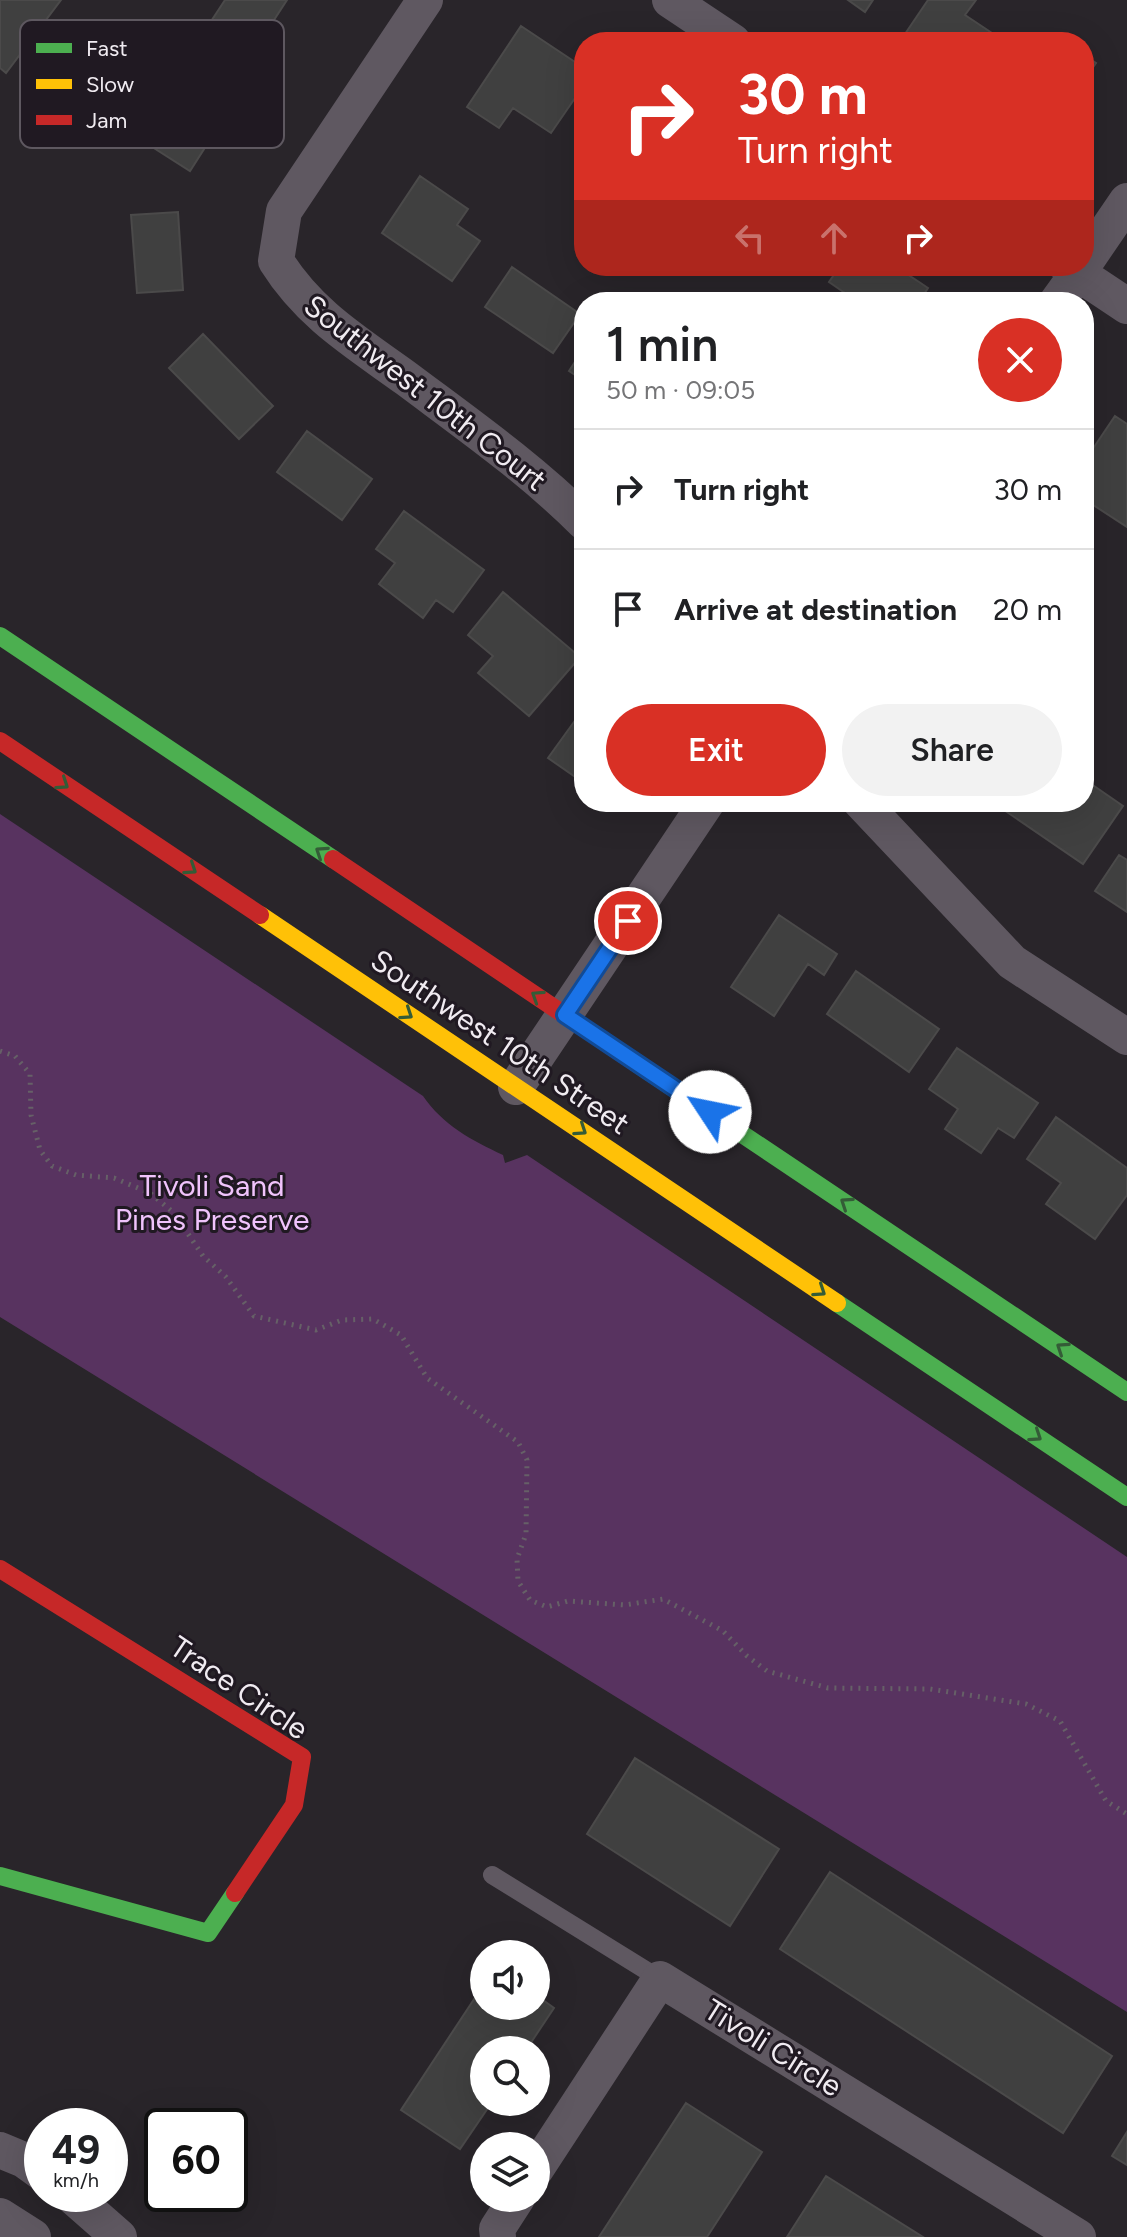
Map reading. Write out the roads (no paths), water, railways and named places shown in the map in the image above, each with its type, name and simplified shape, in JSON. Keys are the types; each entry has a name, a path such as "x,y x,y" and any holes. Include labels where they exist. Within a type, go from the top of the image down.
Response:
{"main road":[{"name":"Southwest 10th Street","path":"0,636 1127,1392"},
{"name":"Southwest 10th Street","path":"0,741 1127,1497"},
{"name":"Trace Circle","path":"0,1569 302,1757 294,1805 208,1933 0,1876"}],"street":[{"name":"Southwest 10th Court","path":"425,0 284,211 276,261 293,289 318,314 431,397 574,512"},
{"path":"670,0 718,32"},
{"path":"1094,245 1127,201"},
{"path":"1089,276 1127,306"},
{"path":"516,1087 700,812"},
{"path":"870,812 1012,962 1127,1037"},
{"path":"550,2148 660,1979"},
{"name":"Tivoli Circle","path":"660,1979 1078,2237"},
{"path":"0,2150 24,2160"},
{"path":"91,2212 119,2237"},
{"path":"498,2237 497,2229 508,2212"},
{"path":"0,2216 33,2237"}],"lane":[{"path":"492,1875 660,1979"}],"park label":[{"name":"Tivoli Sand Pines Preserve","path":"212,1203"}]}
